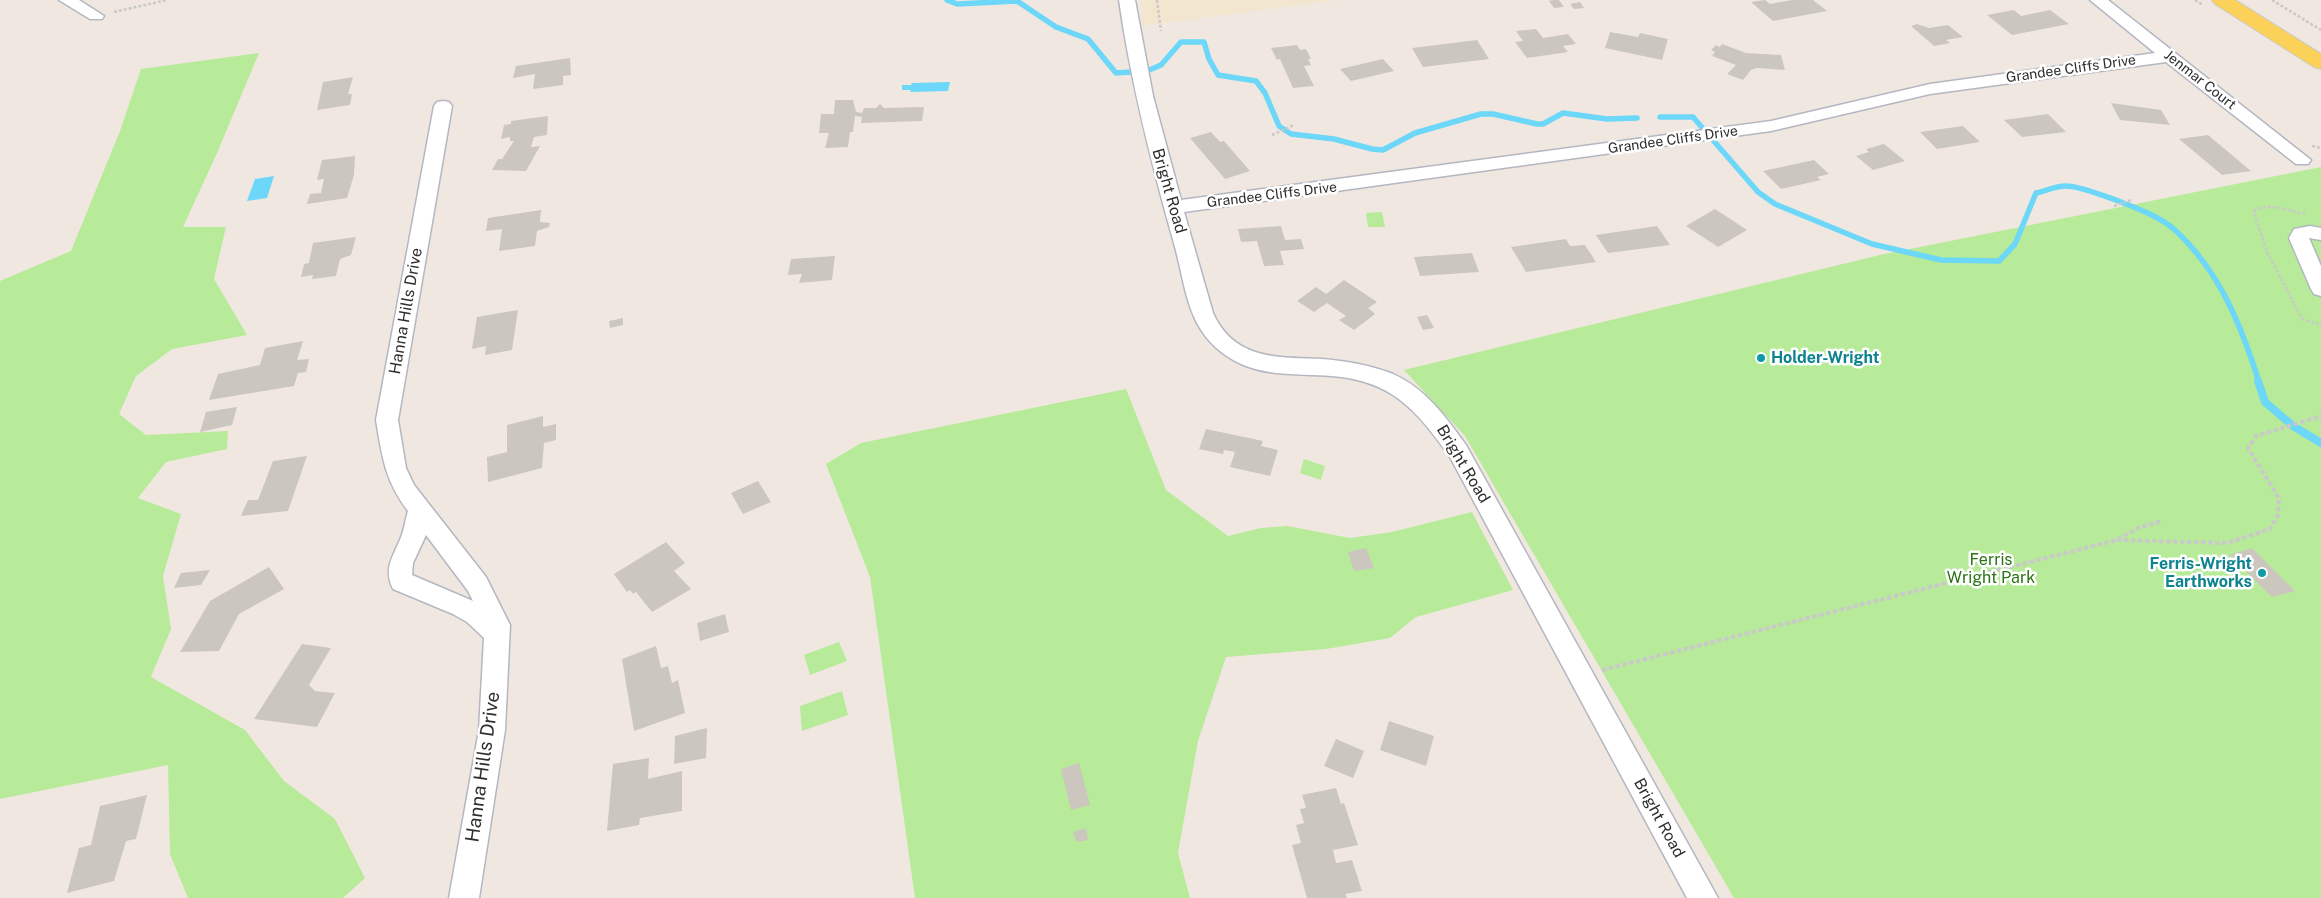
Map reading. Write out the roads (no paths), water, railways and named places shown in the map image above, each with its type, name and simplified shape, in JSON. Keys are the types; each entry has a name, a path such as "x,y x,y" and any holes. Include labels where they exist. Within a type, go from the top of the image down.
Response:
{"main road":[{"path":"2222,0 2321,63"},
{"path":"2249,0 2321,46"}],"street":[{"path":"67,0 96,16"},
{"name":"Bright Road","path":"1127,0 1135,58 1158,156 1196,290 1210,328 1230,348 1251,359 1278,367 1322,367 1382,377 1408,391 1433,415 1458,451 1704,898"},
{"name":"Jenmar Court","path":"2098,0 2302,160"},
{"name":"Grandee Cliffs Drive","path":"1173,207 1726,133 1771,126 1930,89 2170,56"},
{"name":"Hanna Hills Drive","path":"442,106 387,420 395,468 405,490 477,584 497,630 492,730 464,898"},
{"path":"2321,234 2301,233 2299,238 2321,289"},
{"path":"420,510 410,545 400,564 399,576 402,582 462,607 497,630"}],"water":[{"path":"950,82 948,91 910,92 911,90 902,90 902,85 911,85 912,83"},
{"path":"274,176 267,198 247,201 255,179"}],"waterway":[{"path":"947,0 957,4 1017,1 1056,27 1088,39 1116,73 1147,71 1161,65 1181,42 1204,42 1209,59 1218,75 1256,81 1265,93 1279,126 1291,134 1334,139 1372,149 1383,150 1415,133 1481,114 1493,114 1537,124 1543,124 1563,113 1607,119 1637,118"},
{"path":"1660,117 1693,117 1758,192 1775,204 1872,244 1941,260 1999,261 2015,244 2036,193 2054,188 2066,186 2079,188 2121,202 2156,217 2175,230 2191,246 2217,282 2245,340 2259,382"},
{"path":"2258,381 2265,402 2293,426 2321,443"}],"place":[{"name":"Holder-Wright","path":"1761,358"},
{"name":"Ferris-Wright Earthworks","path":"2262,573"}],"park label":[{"name":"Ferris Wright Park","path":"1991,569"}]}
